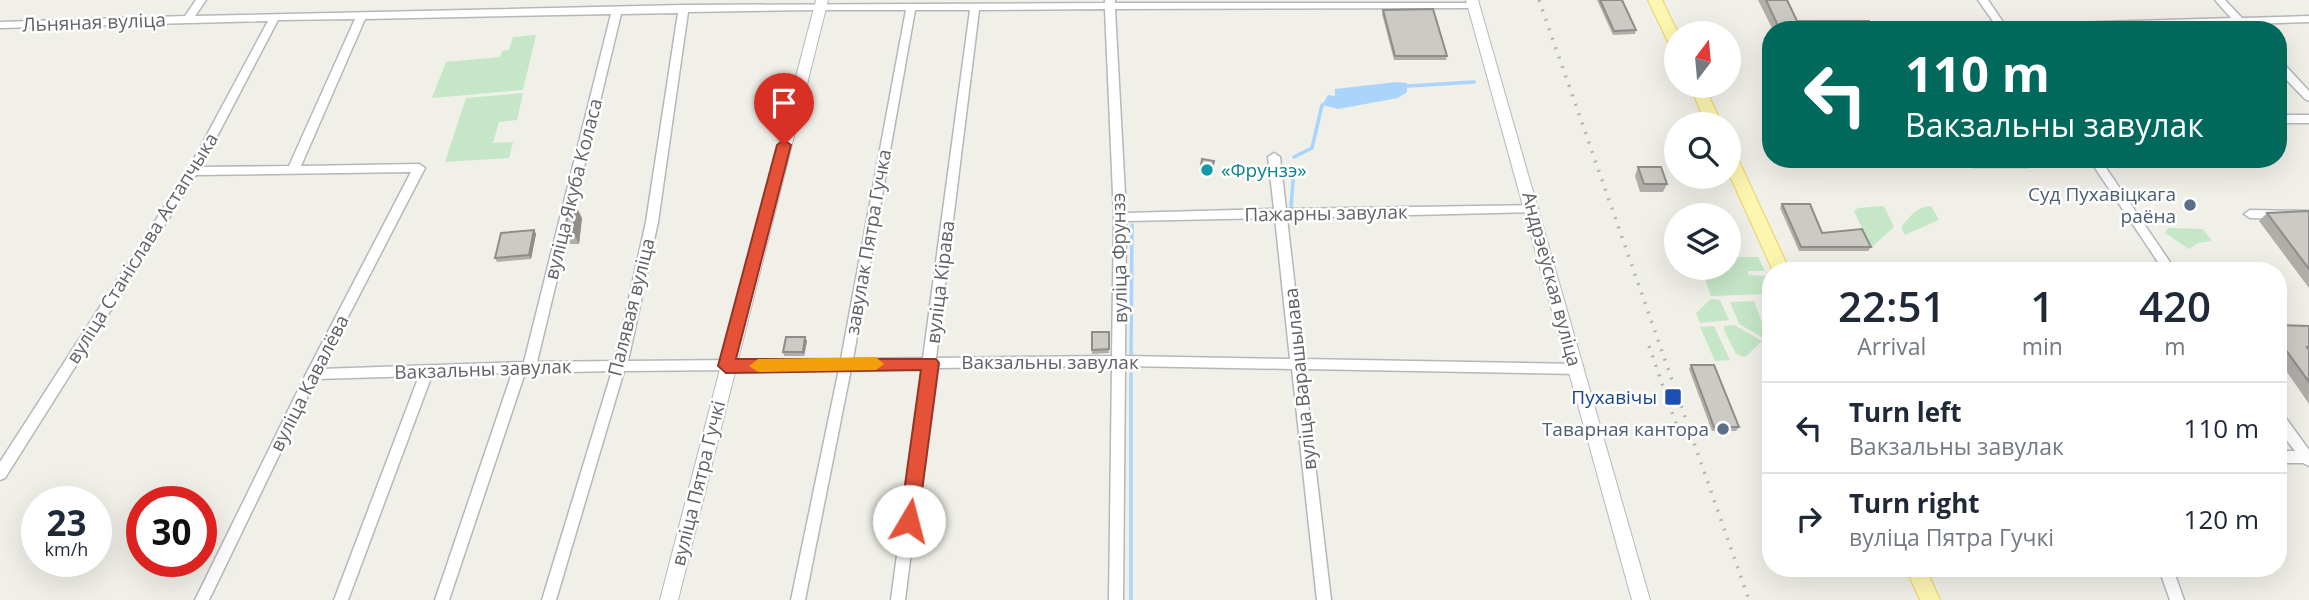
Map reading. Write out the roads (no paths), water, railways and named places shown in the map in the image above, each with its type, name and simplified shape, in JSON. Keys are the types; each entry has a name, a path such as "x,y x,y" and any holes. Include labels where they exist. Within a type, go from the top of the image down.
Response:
{"main road":[{"path":"1655,0 1665,21"},
{"name":"Андрэеўская вуліца","path":"1473,2 1641,600"},
{"name":"вуліца Пятра Гучкі","path":"669,600 726,366 821,3"},
{"path":"1741,183 1778,262"},
{"path":"1920,577 1930,600"}],"street":[{"path":"188,19 201,0"},
{"path":"1983,0 1997,21"},
{"path":"2220,0 2239,21"},
{"name":"Льняная вуліца","path":"0,25 821,3 975,6 1473,2"},
{"name":"вуліца Фрунзэ","path":"1110,3 1120,217 1116,600"},
{"path":"1375,4 1376,18"},
{"name":"завулак Пятра Гучка","path":"798,600 846,364 911,6"},
{"name":"вуліца Кірава","path":"898,600 975,6"},
{"name":"Палявая вуліца","path":"549,600 617,366 626,345 652,222 684,8"},
{"name":"вуліца Якуба Коласа","path":"442,600 525,367 617,10"},
{"path":"193,171 293,170 362,15"},
{"name":"вуліца Станіслава Астапчыка","path":"0,474 193,171 275,17"},
{"path":"2287,21 2309,19"},
{"path":"2287,74 2309,97"},
{"path":"2287,119 2309,119"},
{"name":"вуліца Варашылава","path":"1274,158 1324,600"},
{"name":"вуліца Кавалёва","path":"202,600 312,374 419,168 293,170"},
{"path":"2100,168 2164,262"},
{"name":"Пажарны завулак","path":"1120,217 1532,208"},
{"path":"2250,214 2309,215"},
{"name":"Вакзальны завулак","path":"312,374 525,367 1120,361 1577,369"},
{"path":"341,600 428,370"},
{"path":"2287,430 2308,458"},
{"path":"2287,457 2308,458"},
{"path":"2169,577 2177,600"}],"water":[{"path":"1407,83 1407,92 1398,98 1338,109 1322,105 1328,95 1335,96 1335,89"}],"waterway":[{"path":"1408,86 1474,82"},
{"path":"1294,157 1312,148 1322,105"},
{"path":"1291,207 1294,169"},
{"path":"1131,354 1132,225"},
{"path":"1131,374 1131,600"}],"railway":[{"path":"1539,0 1749,600"},
{"path":"1649,346 1681,438"}],"place":[{"name":"«Фрунзэ»","path":"1207,170"},
{"name":"Суд Пухавіцкага раёна","path":"2190,205"},
{"name":"Пухавічы","path":"1673,397"},
{"name":"Таварная кантора","path":"1723,429"}]}
